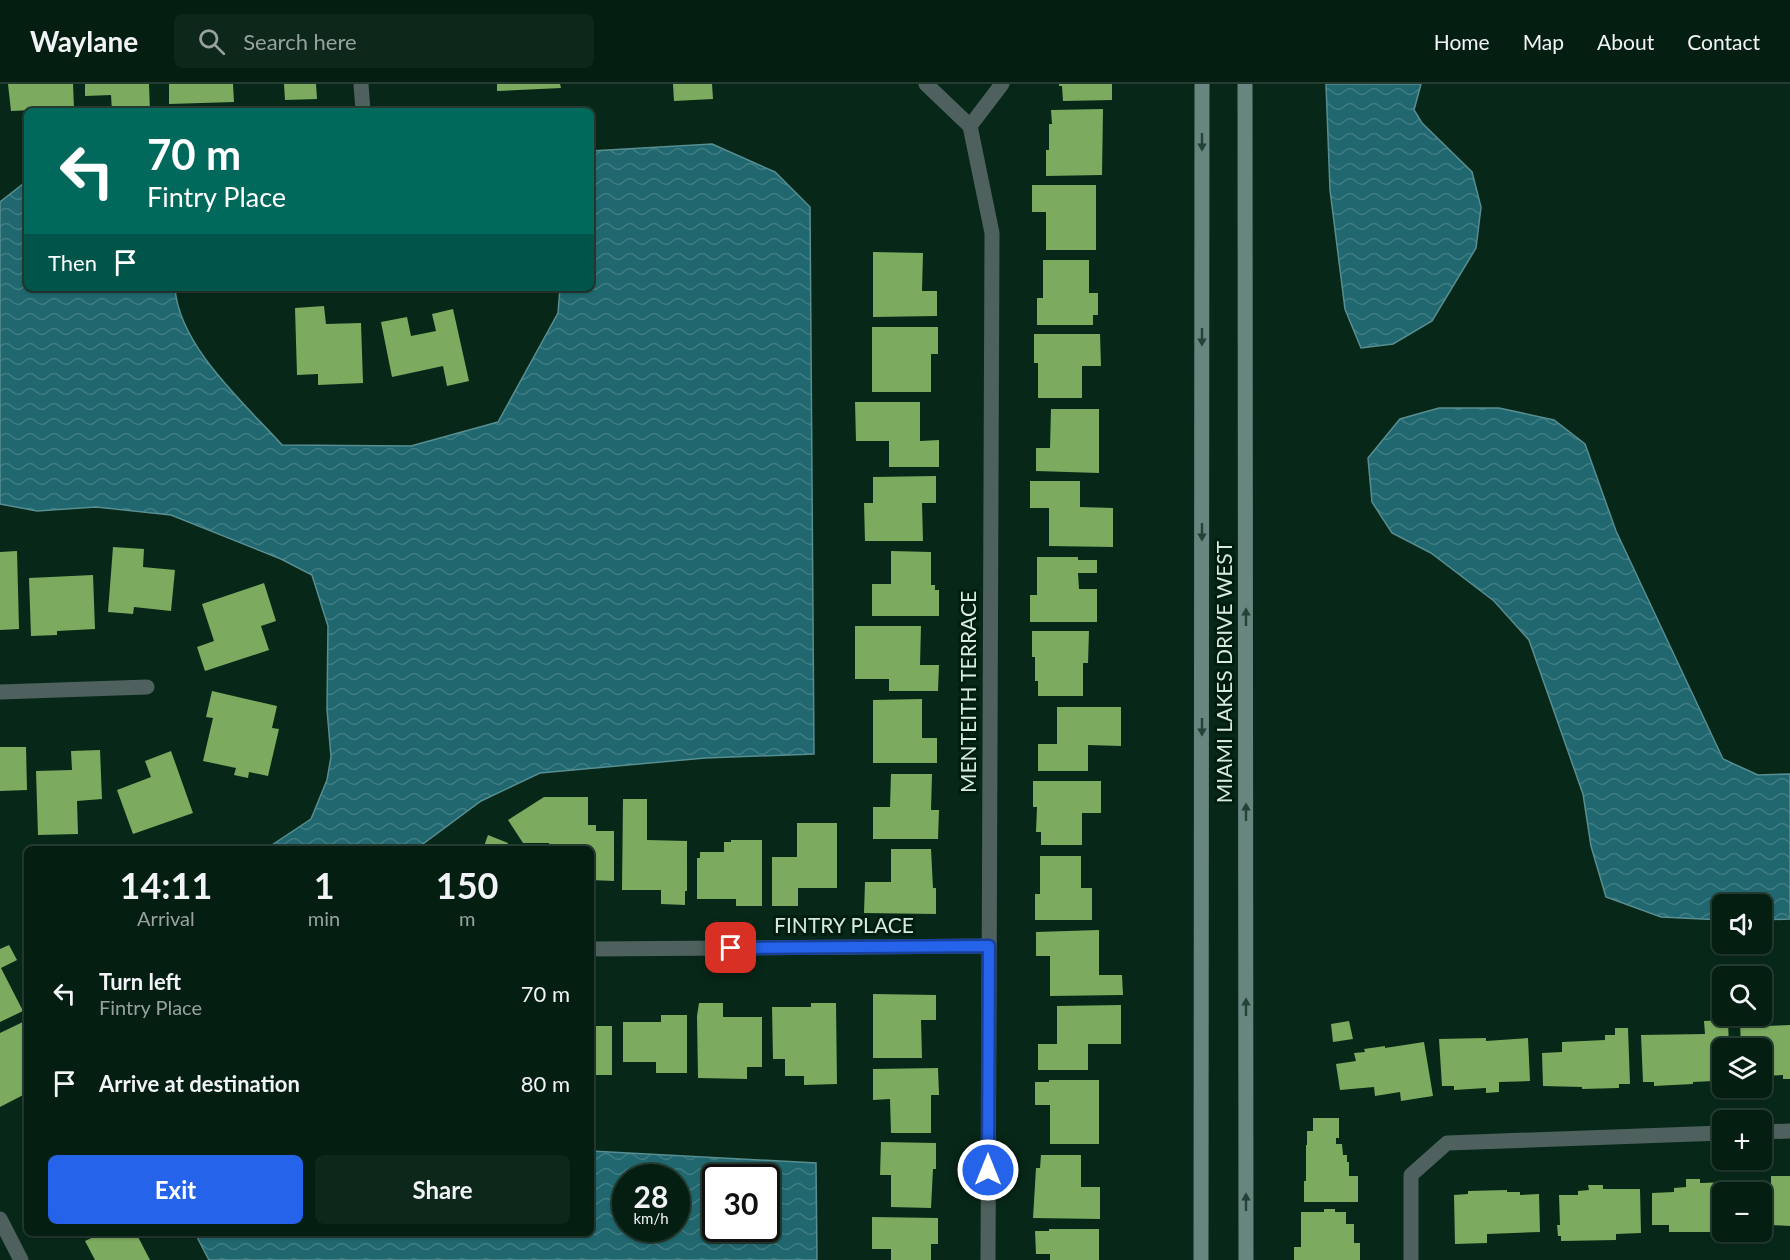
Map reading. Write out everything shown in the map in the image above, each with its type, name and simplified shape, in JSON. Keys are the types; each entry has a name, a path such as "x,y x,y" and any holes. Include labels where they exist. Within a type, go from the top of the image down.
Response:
{"main road":[{"name":"MIAMI LAKES DRIVE WEST","path":"1202,84 1202,1260"},
{"name":"MIAMI LAKES DRIVE WEST","path":"1245,84 1246,1260"}],"street":[{"path":"361,84 363,108"},
{"path":"926,84 970,126 1002,84"},
{"name":"MENTEITH TERRACE","path":"970,126 992,233 988,1260"},
{"path":"0,692 147,687"},
{"name":"FINTRY PLACE","path":"594,949 989,946"},
{"path":"1772,1132 1790,1131"},
{"path":"1411,1260 1411,1175 1447,1143 1712,1133"},
{"path":"0,1219 14,1258"}],"water":[{"path":"1326,84 1421,84 1414,110 1422,123 1472,172 1481,207 1476,248 1432,321 1393,344 1361,348 1345,309 1330,190"},
{"path":"712,144 775,172 810,207 814,754 705,758 540,773 481,801 420,846 270,846 311,819 327,780 331,757 327,709 328,626 312,575 281,559 171,515 96,507 37,511 0,504 0,202 24,184 24,291 176,291 179,310 201,352 232,392 282,445 411,446 498,422 558,313 560,291 594,291 594,151"},
{"path":"1439,408 1499,408 1554,420 1585,444 1616,531 1723,759 1758,775 1790,774 1790,919 1772,920 1772,894 1712,894 1712,920 1661,917 1606,897 1591,846 1583,794 1529,640 1494,601 1431,553 1392,533 1372,502 1368,458 1400,419"},
{"path":"594,1151 816,1163 817,1260 209,1260 197,1236 594,1236"}],"building":[{"path":"8,84 73,84 74,108 24,108 24,110 11,111"},
{"path":"85,84 149,84 150,108 112,108 111,95 85,96"},
{"path":"169,84 233,84 234,102 169,104"},
{"path":"284,84 316,84 317,99 285,100"},
{"path":"497,84 560,84 561,88 497,91"},
{"path":"673,84 712,84 713,99 674,101"},
{"path":"1059,84 1112,84 1112,100 1063,101 1062,86"},
{"path":"1103,109 1102,175 1046,176 1049,124 1052,124 1051,110"},
{"path":"1032,185 1096,185 1096,250 1046,250 1046,212 1032,212"},
{"path":"873,252 923,253 922,291 937,291 937,316 873,317"},
{"path":"1043,260 1089,260 1089,293 1098,293 1098,315 1093,315 1093,325 1037,325 1037,298 1043,298"},
{"path":"324,306 326,324 361,323 363,383 318,385 318,374 297,375 295,308"},
{"path":"453,309 469,381 447,386 443,366 392,377 381,322 407,317 411,336 436,331 432,314"},
{"path":"872,327 938,327 938,354 931,354 931,392 872,392"},
{"path":"1034,334 1100,334 1101,366 1082,366 1082,398 1038,398 1038,363 1034,363"},
{"path":"855,402 920,402 920,441 939,440 939,467 889,467 889,441 856,441"},
{"path":"1051,409 1099,409 1099,473 1036,471 1036,448 1050,448"},
{"path":"936,476 936,503 922,503 923,541 865,541 864,503 873,503 873,477"},
{"path":"1030,481 1080,481 1080,507 1113,508 1113,547 1049,546 1049,508 1030,508"},
{"path":"113,547 144,549 143,567 175,570 171,611 134,607 133,614 108,612"},
{"path":"17,551 19,629 0,630 0,552"},
{"path":"891,551 931,552 931,585 935,585 935,590 939,590 939,616 872,616 872,584 891,584"},
{"path":"1037,557 1078,557 1078,560 1097,560 1097,573 1078,573 1079,589 1097,589 1097,622 1030,622 1030,595 1037,595"},
{"path":"93,575 95,629 57,631 57,635 31,636 29,578"},
{"path":"264,583 276,621 261,626 269,650 205,671 197,647 214,641 202,604"},
{"path":"855,626 921,626 920,665 939,665 938,691 889,691 889,679 855,679"},
{"path":"1032,631 1089,631 1088,663 1083,663 1083,696 1038,696 1038,681 1035,681 1035,657 1032,657"},
{"path":"212,691 277,706 272,728 279,729 268,776 249,772 248,778 234,775 236,768 203,761 213,718 206,717"},
{"path":"922,699 922,738 937,738 937,763 873,763 873,700"},
{"path":"1057,707 1121,707 1121,746 1088,745 1088,771 1038,771 1038,744 1057,744"},
{"path":"0,747 26,747 27,790 0,791"},
{"path":"100,750 102,799 77,801 78,834 38,835 36,771 72,770 71,751"},
{"path":"171,751 193,813 133,834 117,790 151,777 145,761"},
{"path":"891,774 932,774 931,810 939,810 938,839 873,839 873,807 890,807"},
{"path":"1033,781 1101,781 1101,813 1082,813 1082,845 1041,845 1041,832 1036,832 1037,807 1033,807"},
{"path":"544,797 588,797 588,825 596,825 596,831 614,831 614,881 594,880 594,846 549,846 549,843 523,843 508,820"},
{"path":"623,799 647,799 647,840 687,841 685,905 661,904 661,890 622,890"},
{"path":"797,823 837,823 837,888 798,888 798,906 772,906 772,857 797,857"},
{"path":"488,835 508,843 507,846 484,846"},
{"path":"731,840 762,840 762,906 736,906 736,899 697,899 697,858 700,858 700,852 724,852 724,842 731,842"},
{"path":"891,849 931,849 933,888 936,888 936,914 864,913 865,882 891,882"},
{"path":"1040,856 1081,856 1081,888 1092,888 1092,920 1035,920 1035,894 1040,894"},
{"path":"1099,930 1099,975 1122,975 1123,995 1050,996 1050,956 1036,956 1036,932"},
{"path":"9,945 17,960 1,968 23,1011 0,1022 0,949"},
{"path":"873,994 936,995 936,1020 921,1020 922,1058 873,1058"},
{"path":"699,1003 723,1003 723,1017 762,1017 762,1067 747,1067 747,1079 698,1078 697,1016"},
{"path":"811,1003 836,1003 837,1084 804,1085 804,1076 785,1076 785,1059 773,1059 772,1007 811,1007"},
{"path":"1121,1005 1121,1044 1088,1044 1088,1070 1038,1070 1038,1044 1057,1044 1057,1006"},
{"path":"661,1015 687,1015 687,1073 656,1073 656,1062 623,1062 623,1022 661,1022"},
{"path":"24,1021 24,1095 0,1107 0,1033"},
{"path":"1349,1021 1353,1039 1333,1042 1331,1024"},
{"path":"1704,1021 1712,1021 1712,1026 1728,1026 1729,1038 1712,1038 1712,1081 1654,1086 1654,1082 1643,1082 1641,1035 1705,1034"},
{"path":"1790,1025 1790,1079 1783,1079 1783,1075 1772,1076 1772,1038 1741,1038 1740,1026"},
{"path":"594,1026 612,1026 612,1075 594,1075"},
{"path":"1615,1028 1628,1028 1630,1084 1619,1084 1619,1088 1582,1089 1582,1087 1543,1086 1542,1053 1562,1052 1562,1042 1605,1040 1605,1035 1615,1035"},
{"path":"1486,1038 1486,1041 1528,1038 1530,1081 1499,1082 1499,1092 1486,1093 1486,1088 1454,1090 1454,1086 1442,1086 1439,1039"},
{"path":"1424,1042 1433,1096 1401,1101 1400,1092 1375,1096 1374,1087 1340,1090 1336,1064 1356,1061 1354,1053 1365,1052 1364,1049"},
{"path":"938,1068 939,1095 931,1095 931,1133 891,1133 890,1099 873,1100 873,1069"},
{"path":"1049,1080 1099,1080 1099,1144 1050,1144 1050,1105 1035,1105 1035,1082 1049,1082"},
{"path":"1313,1118 1339,1118 1339,1138 1336,1138 1336,1144 1342,1144 1343,1155 1347,1155 1349,1176 1358,1176 1358,1202 1304,1202 1307,1131 1313,1131"},
{"path":"881,1142 936,1143 936,1169 933,1169 931,1208 891,1207 891,1175 880,1175"},
{"path":"1041,1155 1081,1155 1081,1187 1100,1187 1100,1219 1033,1218 1036,1168 1040,1168"},
{"path":"1771,1176 1790,1176 1790,1226 1772,1225"},
{"path":"1686,1179 1700,1179 1700,1183 1712,1183 1712,1232 1669,1232 1669,1225 1652,1225 1652,1193 1674,1192 1674,1188 1686,1187"},
{"path":"1588,1185 1603,1185 1603,1189 1640,1189 1641,1233 1616,1234 1616,1240 1561,1241 1557,1225 1560,1225 1559,1195 1578,1195 1578,1191 1589,1190"},
{"path":"1507,1190 1507,1192 1520,1192 1520,1195 1539,1194 1540,1232 1487,1234 1487,1243 1455,1244 1454,1195 1468,1194 1468,1191"},
{"path":"1324,1209 1346,1212 1346,1224 1354,1224 1354,1243 1360,1243 1360,1260 1294,1260 1294,1247 1301,1247 1301,1212 1324,1212"},
{"path":"872,1217 938,1218 938,1244 931,1244 931,1260 891,1260 891,1249 872,1249"},
{"path":"1049,1229 1099,1229 1099,1260 1050,1260 1050,1254 1036,1254 1035,1231 1049,1231"},
{"path":"96,1236 138,1236 150,1260 95,1260 85,1241"}],"route":[{"path":"731,948 989,946 988,1170"}]}
